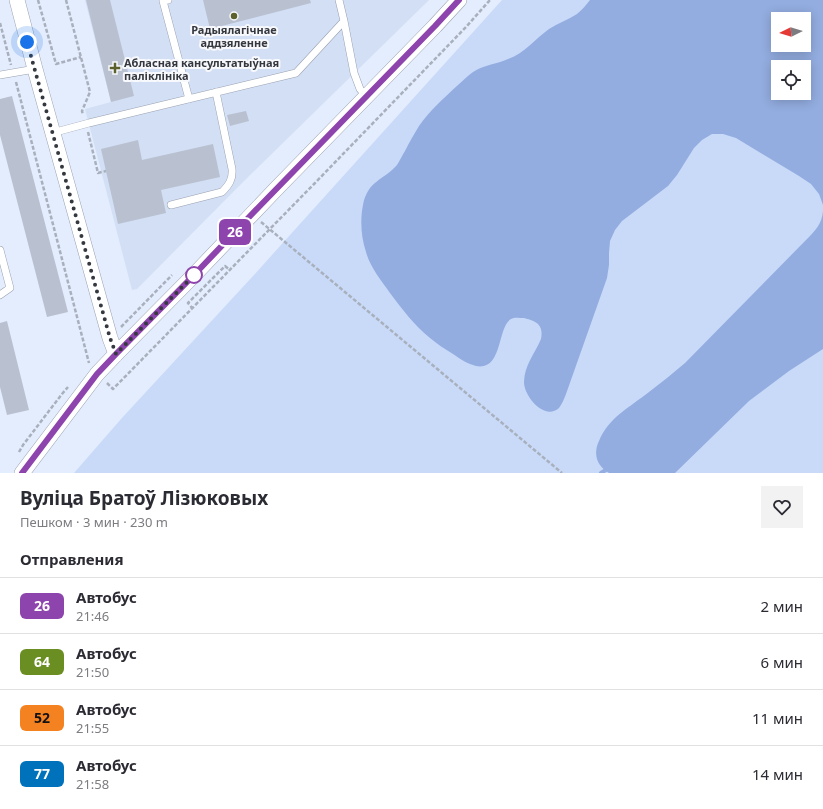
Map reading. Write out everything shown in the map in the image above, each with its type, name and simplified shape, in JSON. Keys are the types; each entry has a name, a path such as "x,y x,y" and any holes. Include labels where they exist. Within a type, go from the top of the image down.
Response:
{"street":[{"path":"17,0 52,133 110,338 116,354"},
{"path":"22,473 97,374 459,0"}],"lane":[{"path":"168,0 163,1 189,99"},
{"path":"339,0 354,73 360,89 366,97"},
{"path":"52,133 296,73 344,21"},
{"path":"0,75 35,69"},
{"path":"171,205 222,192 231,181 232,169 216,92"},
{"path":"0,250 10,288 0,295"}],"path":[{"path":"38,0 56,64 81,57"},
{"path":"66,0 90,92 82,111 98,173 106,171"},
{"path":"0,23 89,366 113,389 270,230 490,0"},
{"path":"252,214 562,473"},
{"path":"193,309 188,303 225,266 230,270"},
{"path":"23,445 62,394"}],"shaded area":[{"path":"85,0 429,0 245,180 137,289 132,290 85,109 111,102"},
{"path":"502,0 823,0 823,473 74,473 121,419 253,276"}],"water":[{"path":"590,0 823,0 823,205 819,194 811,184 736,138 723,134 712,134 702,140 694,148 677,175 668,186 622,221 615,230 610,241 607,278 566,394 559,408 553,411 547,411 541,409 531,400 527,394 524,382 526,370 542,335 538,324 524,318 511,319 503,330 495,355 491,362 485,366 476,366 458,358 424,333 408,317 376,273 370,263 364,246 362,211 368,190 397,165 423,120 432,109 469,75 486,66 504,61 520,53 549,29 577,14"},
{"path":"823,211 823,349 789,371 749,401 675,473 609,473 604,469 597,459 596,450 603,433 608,426 620,414 685,363 812,234 820,224"}],"building":[{"name":"Абласная кансультатыўная паліклініка","path":"86,0 110,0 134,96 111,102"},
{"name":"Радыялагічнае аддзяленне","path":"203,0 310,0 311,3 210,29"},
{"path":"12,96 68,312 47,317 0,135 0,99"},
{"path":"246,111 249,121 230,126 227,115"},
{"path":"138,140 142,160 213,144 220,177 161,190 166,213 118,224 101,149"},
{"path":"7,321 29,410 7,415 0,387 0,323"}],"waterway":[{"path":"601,473 609,468"}],"bus line":[{"name":"26","path":"22,473 97,374 459,0"}],"place":[{"name":"Радыялагічнае аддзяленне","path":"234,16"},
{"name":"Абласная кансультатыўная паліклініка","path":"115,68"}],"route":[{"path":"27,42 110,338 116,354 194,275"}]}
